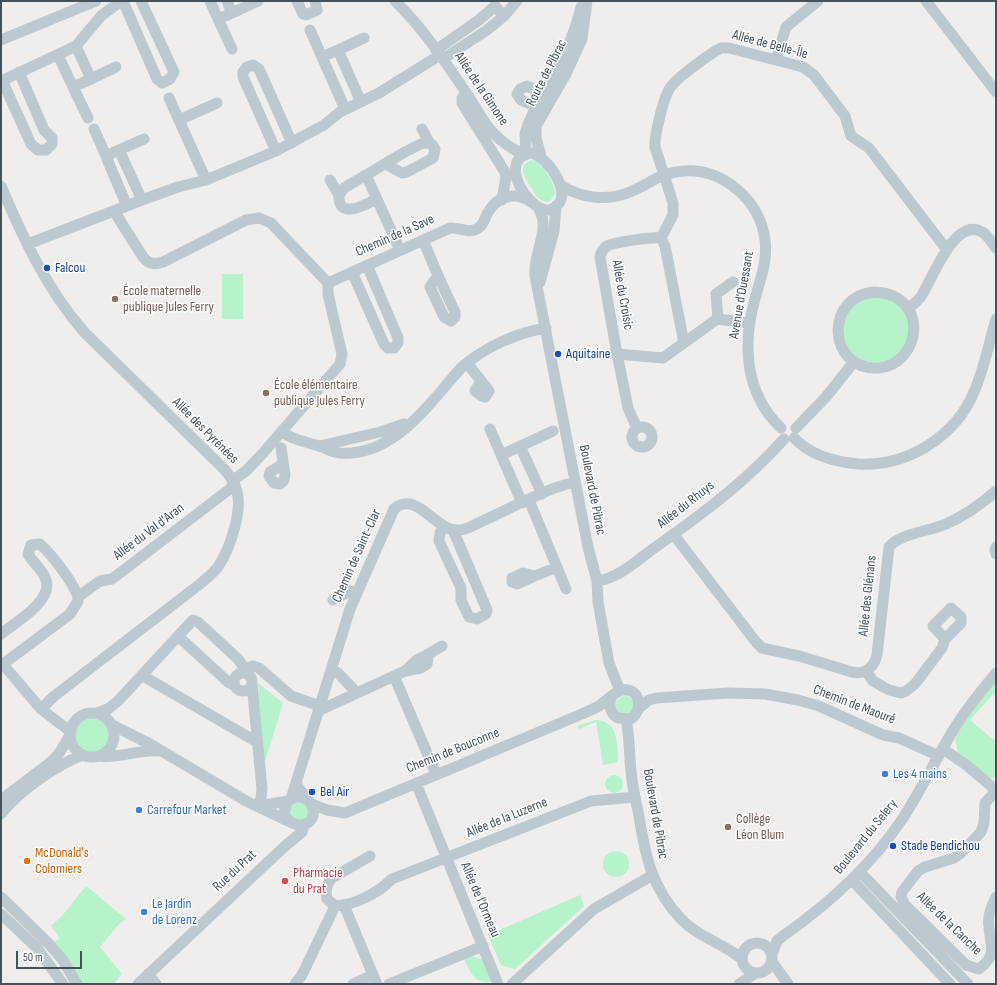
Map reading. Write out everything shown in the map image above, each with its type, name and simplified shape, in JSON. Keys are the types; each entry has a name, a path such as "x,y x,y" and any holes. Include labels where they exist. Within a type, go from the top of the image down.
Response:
{"street":[{"path":"1,40 96,1"},
{"path":"19,72 44,130 52,138 52,144 46,150 38,150 31,144 2,80 19,72 58,55 76,46 101,16 122,1 157,79 162,82 166,81 173,76 174,72 141,1"},
{"path":"210,1 232,49"},
{"path":"227,1 232,13"},
{"path":"218,19 258,1"},
{"path":"297,1 303,14 306,15 317,10 315,1"},
{"name":"Allée de la Gimone","path":"394,1 412,18 440,55 494,137 512,149 525,154 536,154 541,156"},
{"path":"28,244 178,187 206,180 276,151 324,125 345,110 440,55 495,6 504,16 517,1"},
{"name":"Route de Pibrac","path":"525,154 525,134 528,124 565,56 577,23 582,1"},
{"name":"Route de Pibrac","path":"541,156 536,138 536,126 566,74 582,39 588,1"},
{"path":"776,60 786,27 818,1"},
{"path":"926,1 996,92"},
{"path":"310,30 345,110"},
{"path":"322,57 364,38"},
{"path":"76,46 91,79"},
{"name":"Allée de Belle-Île","path":"662,175 654,143 667,93 672,85 721,48 729,48 803,67 814,75 845,116 851,136 869,148 947,250"},
{"path":"147,56 163,49"},
{"path":"338,50 361,102"},
{"path":"58,55 88,118"},
{"path":"276,151 243,77 243,72 249,66 253,65 259,69 292,143"},
{"path":"74,87 116,67"},
{"path":"537,107 521,100 518,94 520,89 527,86 538,91"},
{"path":"466,93 462,98 462,103 505,172 506,177 502,200"},
{"path":"169,98 206,180"},
{"path":"179,120 217,103"},
{"path":"94,129 127,206"},
{"path":"385,164 402,172 409,172 433,158 436,149 430,144 422,129"},
{"path":"512,149 522,142 525,134"},
{"path":"107,158 119,150 144,139"},
{"path":"339,195 344,188 385,164 424,143 430,144"},
{"path":"119,150 142,200"},
{"name":"Boulevard de Pibrac","path":"525,154 518,160 514,173 535,205 544,223 534,266 575,482 588,547 597,581 598,602 616,693"},
{"path":"541,156 546,160 560,185"},
{"name":"Avenue d'Ouessant","path":"560,185 580,194 601,198 620,195 662,175 690,171 719,178 737,189 754,208 763,230 765,260 749,323 747,350 753,382 766,409 781,428 789,424 791,435"},
{"path":"366,175 400,250"},
{"path":"662,175 673,203 674,212 661,238 666,252 684,343"},
{"path":"330,180 339,195 341,204 350,210 377,199"},
{"name":"Boulevard de Pibrac","path":"539,293 542,268 554,231 559,202 560,185"},
{"name":"Allée des Pyrénées","path":"1,186 49,286 76,323 224,470 234,483 237,507 235,526 225,555 218,567 200,584 53,698 41,709"},
{"name":"Avenue d'Ouessant","path":"535,205 547,210 559,202 580,194"},
{"name":"Chemin de la Save","path":"328,283 450,228 468,231 475,229 483,224 488,214 502,200 514,195 522,197 535,205"},
{"path":"114,211 144,259 155,264 163,262 246,220 254,218 263,219 273,225 328,283 328,294 342,354 341,361 337,369 287,435 286,445 281,448 265,450"},
{"path":"909,308 922,295 935,268 947,250 960,235 972,229 982,232 996,248"},
{"name":"Allée du Croisic","path":"637,428 628,408 600,255 602,250 609,245 653,237 661,238"},
{"path":"423,240 439,278"},
{"path":"352,272 384,344 388,348 394,348 398,343 398,338 367,266"},
{"path":"718,319 716,294 733,282"},
{"path":"882,292 893,296 909,308 913,325 912,341 900,358 890,365 879,368 862,366 853,363 840,342 838,329 840,316 851,301 868,293 882,292"},
{"path":"617,354 660,358 669,355 718,319 749,323"},
{"path":"791,435 804,446 823,456 842,462 858,464 882,463 895,460 927,446 951,427 969,402 976,386 996,319"},
{"path":"287,435 320,446 390,430 418,417 467,363 511,336 546,328"},
{"path":"467,363 481,381"},
{"name":"Allée du Rhuys","path":"597,581 618,573 674,535 733,488 791,435 826,397 853,363"},
{"path":"490,429 501,455 557,567 566,589"},
{"path":"501,455 553,431"},
{"name":"Allée du Val d'Aran","path":"78,597 100,581 112,579 234,483 246,472 265,450 287,435"},
{"path":"520,446 542,494"},
{"path":"281,448 283,464"},
{"path":"449,528 487,610 486,614 477,619 469,617 461,600 462,593 439,541 440,533 449,528 463,529 525,501 575,482"},
{"name":"Allée des Glénans","path":"866,671 874,664 877,655 889,547 899,539 936,528 960,517 996,491"},
{"name":"Chemin de Saint-Clar","path":"290,800 356,592 390,515 396,507 403,504 414,505 449,528"},
{"path":"674,535 762,648 799,656 852,672 866,671 873,681 895,692 906,691 915,684 942,648 945,639"},
{"path":"1,634 38,603 46,594 46,579 28,554 29,548 34,544 43,546 72,584 78,597 76,606 70,614 2,663 41,709 52,716 70,734 74,747 83,755"},
{"path":"996,547 996,554"},
{"path":"535,576 557,567"},
{"path":"462,593 476,586"},
{"path":"333,600 350,591 356,592"},
{"path":"1,800 58,755 70,734 74,723 80,717 108,709 118,701 179,638 191,622 196,620 238,659 244,671 250,677 252,684 262,794 257,806"},
{"path":"179,638 228,682 238,688 254,706"},
{"path":"238,688 237,675 253,666 259,668 291,696 319,708 357,693 405,671 418,669 425,666 428,660 425,656 442,646"},
{"path":"331,670 338,673 357,693"},
{"name":"Boulevard du Selery","path":"762,944 777,941 817,912 860,872 902,819 962,716 996,673"},
{"path":"143,676 257,742"},
{"path":"394,676 436,774"},
{"path":"238,688 248,690 252,684"},
{"path":"633,692 638,699 639,708 635,716 626,720 614,716 610,706 616,693 633,692"},
{"name":"Chemin de Bouconne","path":"309,802 335,812 345,813 582,714 598,706 616,693"},
{"name":"Chemin de Maouré","path":"639,708 649,700 656,698 728,693 765,694 819,706 884,735 899,738 941,752 965,764 996,790"},
{"path":"97,756 107,751 113,742 114,735 111,724 112,712 118,701"},
{"path":"97,713 103,716 122,732 136,736 246,801 298,826 306,823 313,816 309,802 296,783"},
{"name":"Chemin de Bouconne","path":"582,714 601,713 614,716"},
{"path":"52,716 80,717"},
{"name":"Boulevard de Pibrac","path":"626,720 630,734 631,772 635,797 645,857 651,876 680,919 706,938 730,950 743,962"},
{"path":"1,814 9,805 51,771 83,755 107,757 146,750 160,751"},
{"name":"Allée de l'Ormeau","path":"416,783 498,984"},
{"name":"Allée de la Canche","path":"996,790 985,803 984,823 981,832 960,854 954,858 918,871 902,892 905,905 966,965 979,969 992,960 994,954 994,948 988,926 996,897"},
{"path":"257,806 299,797 309,802"},
{"name":"Allée de la Luzerne","path":"340,906 382,889 392,879 591,801 635,797"},
{"path":"284,847 289,822 284,815 285,808 290,800"},
{"name":"Chemin de Bouconne","path":"306,823 335,812"},
{"name":"Rue du Prat","path":"138,984 233,894 302,832 306,823"},
{"path":"353,984 375,979 340,906 327,899 326,889 330,881 370,856"},
{"path":"860,872 968,984"},
{"path":"512,984 594,909 651,876"},
{"path":"852,880 950,984"},
{"path":"1,897 49,944 62,959 77,984"},
{"path":"295,984 302,975 340,906"},
{"path":"1,914 37,948 64,984"},
{"path":"740,983 760,972 772,958 777,941"},
{"path":"730,950 746,948 753,944 762,944 770,950 772,958 785,980"},
{"path":"389,984 483,946"},
{"path":"740,983 746,948"},
{"path":"743,962 747,970 774,973 785,980"},
{"path":"148,974 156,984"}],"green space":[{"path":"532,160 544,169 553,185 555,194 550,201 546,202 539,199 524,176 524,165"},
{"path":"222,274 243,274 243,319 222,319"},
{"path":"877,295 903,305 910,332 902,352 886,363 856,361 846,348 841,322 853,303"},
{"path":"996,680 996,691 970,720 996,742 996,777 990,778 984,775 958,752 955,739 968,716"},
{"path":"258,683 283,703 264,765"},
{"path":"625,696 631,699 634,705 631,711 625,714 619,711 616,705 619,699"},
{"path":"92,717 102,720 107,725 110,735 107,745 102,750 92,753 82,750 77,745 74,735 77,725 82,720"},
{"path":"595,720 603,721 609,724 613,729 617,741 618,762 603,765 596,722 579,729 577,726"},
{"path":"610,775 618,775 623,780 621,791 618,793 610,793 605,788 605,780"},
{"path":"299,801 307,805 309,814 304,821 292,820 288,808 291,804"},
{"path":"616,851 625,855 629,864 625,873 616,877 607,873 603,864 607,855"},
{"path":"86,886 126,919 119,924 100,947 122,974 113,984 83,984 54,942 60,938 51,926 62,916"},
{"path":"580,895 584,906 515,969 501,965 488,935"},
{"path":"473,956 483,960 492,981 481,981 471,973 464,959"}],"place":[{"name":"Falcou","path":"47,268"},
{"name":"École maternelle publique Jules Ferry","path":"115,299"},
{"name":"Aquitaine","path":"558,354"},
{"name":"École élémentaire publique Jules Ferry","path":"266,393"},
{"name":"Les 4 mains","path":"885,774"},
{"name":"Bel Air","path":"312,792"},
{"name":"Carrefour Market","path":"139,810"},
{"name":"Collège Léon Blum","path":"728,827"},
{"name":"Stade Bendichou","path":"893,846"},
{"name":"McDonald's Colomiers","path":"27,861"},
{"name":"Pharmacie du Prat","path":"285,881"},
{"name":"Le Jardin de Lorenz","path":"144,912"}]}
